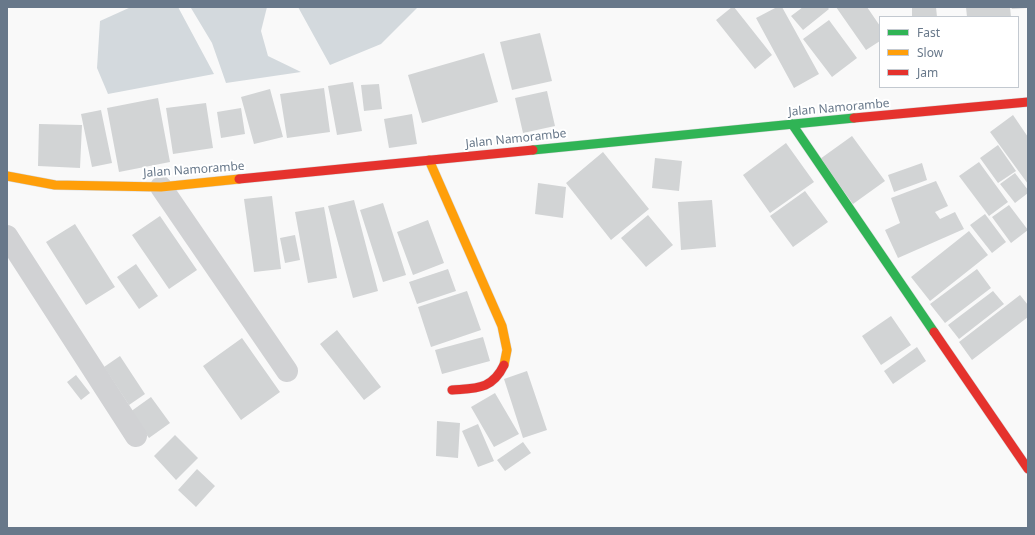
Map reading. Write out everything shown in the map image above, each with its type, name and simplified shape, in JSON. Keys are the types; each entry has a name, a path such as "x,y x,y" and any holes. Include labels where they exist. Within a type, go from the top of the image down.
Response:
{"street":[{"name":"Jalan Namorambe","path":"7,176 55,185 161,187 1028,102"},
{"path":"792,124 1028,469"},
{"path":"429,160 502,326 508,345 506,358 501,370 495,378 483,387 452,390"},
{"path":"161,187 287,371"},
{"path":"7,236 136,436"}],"shaded area":[{"path":"131,7 178,7 214,74 108,94 97,68 100,21"},
{"path":"267,7 261,31 268,56 301,72 226,83 212,43 191,8"},
{"path":"298,7 418,7 381,44 330,65"}],"building":[{"path":"734,7 772,55 755,69 716,20"},
{"path":"777,7 782,7 819,74 794,88 756,18"},
{"path":"803,7 827,7 829,9 803,30 791,16"},
{"path":"836,7 867,7 879,25 879,42 866,50"},
{"path":"912,7 936,7 937,16 912,16"},
{"path":"966,7 1010,7 1011,16 967,16"},
{"path":"1011,7 1027,7 1027,8 1012,9"},
{"path":"829,20 857,58 832,77 803,39"},
{"path":"540,33 552,81 512,90 500,42"},
{"path":"484,53 498,102 422,123 408,75"},
{"path":"353,82 362,131 337,135 328,86"},
{"path":"379,84 382,109 364,111 361,85"},
{"path":"324,88 330,132 287,138 280,94"},
{"path":"270,89 283,137 254,144 241,97"},
{"path":"547,91 555,126 523,133 515,98"},
{"path":"158,98 170,162 119,172 107,108"},
{"path":"206,103 213,148 173,154 166,108"},
{"path":"241,108 245,134 221,138 217,112"},
{"path":"101,110 112,163 92,167 81,114"},
{"path":"412,114 417,144 389,148 384,119"},
{"path":"1013,115 1028,137 1028,184 990,132"},
{"path":"39,124 82,125 80,168 38,166"},
{"path":"852,136 885,181 853,204 820,159"},
{"path":"786,143 814,182 770,213 743,175"},
{"path":"998,145 1016,171 998,183 980,158"},
{"path":"603,152 649,209 611,240 566,183"},
{"path":"655,158 682,161 679,191 652,188"},
{"path":"979,162 1008,202 989,216 959,176"},
{"path":"922,163 927,180 894,192 888,175"},
{"path":"1015,173 1028,190 1028,193 1015,203 1000,184"},
{"path":"936,181 948,206 935,212 940,219 955,212 964,229 898,258 885,230 900,223 891,198"},
{"path":"538,183 566,187 563,218 535,214"},
{"path":"805,191 828,222 793,247 770,216"},
{"path":"272,196 281,269 254,272 244,199"},
{"path":"354,200 378,291 353,298 328,206"},
{"path":"712,200 716,247 681,250 678,202"},
{"path":"383,203 406,275 383,282 360,210"},
{"path":"1009,205 1028,230 1011,243 992,217"},
{"path":"324,207 337,278 308,283 295,212"},
{"path":"985,214 1006,242 992,253 970,225"},
{"path":"648,215 673,245 646,267 621,238"},
{"path":"160,216 197,270 169,289 132,235"},
{"path":"428,220 444,263 413,275 397,232"},
{"path":"75,224 115,287 86,305 46,242"},
{"path":"969,231 988,255 930,301 911,277"},
{"path":"295,235 300,260 285,263 280,238"},
{"path":"136,264 158,296 139,309 117,277"},
{"path":"448,269 456,291 417,304 409,282"},
{"path":"977,269 991,288 945,323 930,304"},
{"path":"467,291 481,330 431,347 418,307"},
{"path":"993,291 1004,304 959,339 948,325"},
{"path":"1020,295 1028,305 1028,317 972,360 959,342"},
{"path":"891,316 911,345 881,365 862,336"},
{"path":"337,330 381,387 364,400 320,344"},
{"path":"483,337 490,361 442,374 435,350"},
{"path":"242,338 280,392 241,420 203,366"},
{"path":"917,347 926,361 893,384 884,371"},
{"path":"120,356 145,394 129,405 104,367"},
{"path":"527,371 547,430 523,438 504,379"},
{"path":"76,375 90,393 81,400 67,382"},
{"path":"495,393 519,434 494,447 471,407"},
{"path":"151,397 170,423 149,438 130,412"},
{"path":"437,421 460,423 458,458 436,456"},
{"path":"478,424 494,461 478,467 462,431"},
{"path":"175,435 198,458 176,480 154,456"},
{"path":"523,442 531,453 505,471 497,460"},
{"path":"197,469 215,486 196,507 178,490"}],"traffic: fast":[{"path":"533,150 854,118"},
{"path":"792,124 934,332"}],"traffic: slow":[{"path":"429,160 502,326 507,350 504,365"},
{"path":"7,176 55,185 161,187 239,179"}],"traffic: jam":[{"path":"854,118 1028,102"},
{"path":"239,179 533,150"},
{"path":"934,332 1028,469"},
{"path":"452,390 476,388 489,383 494,379 504,365"}]}
